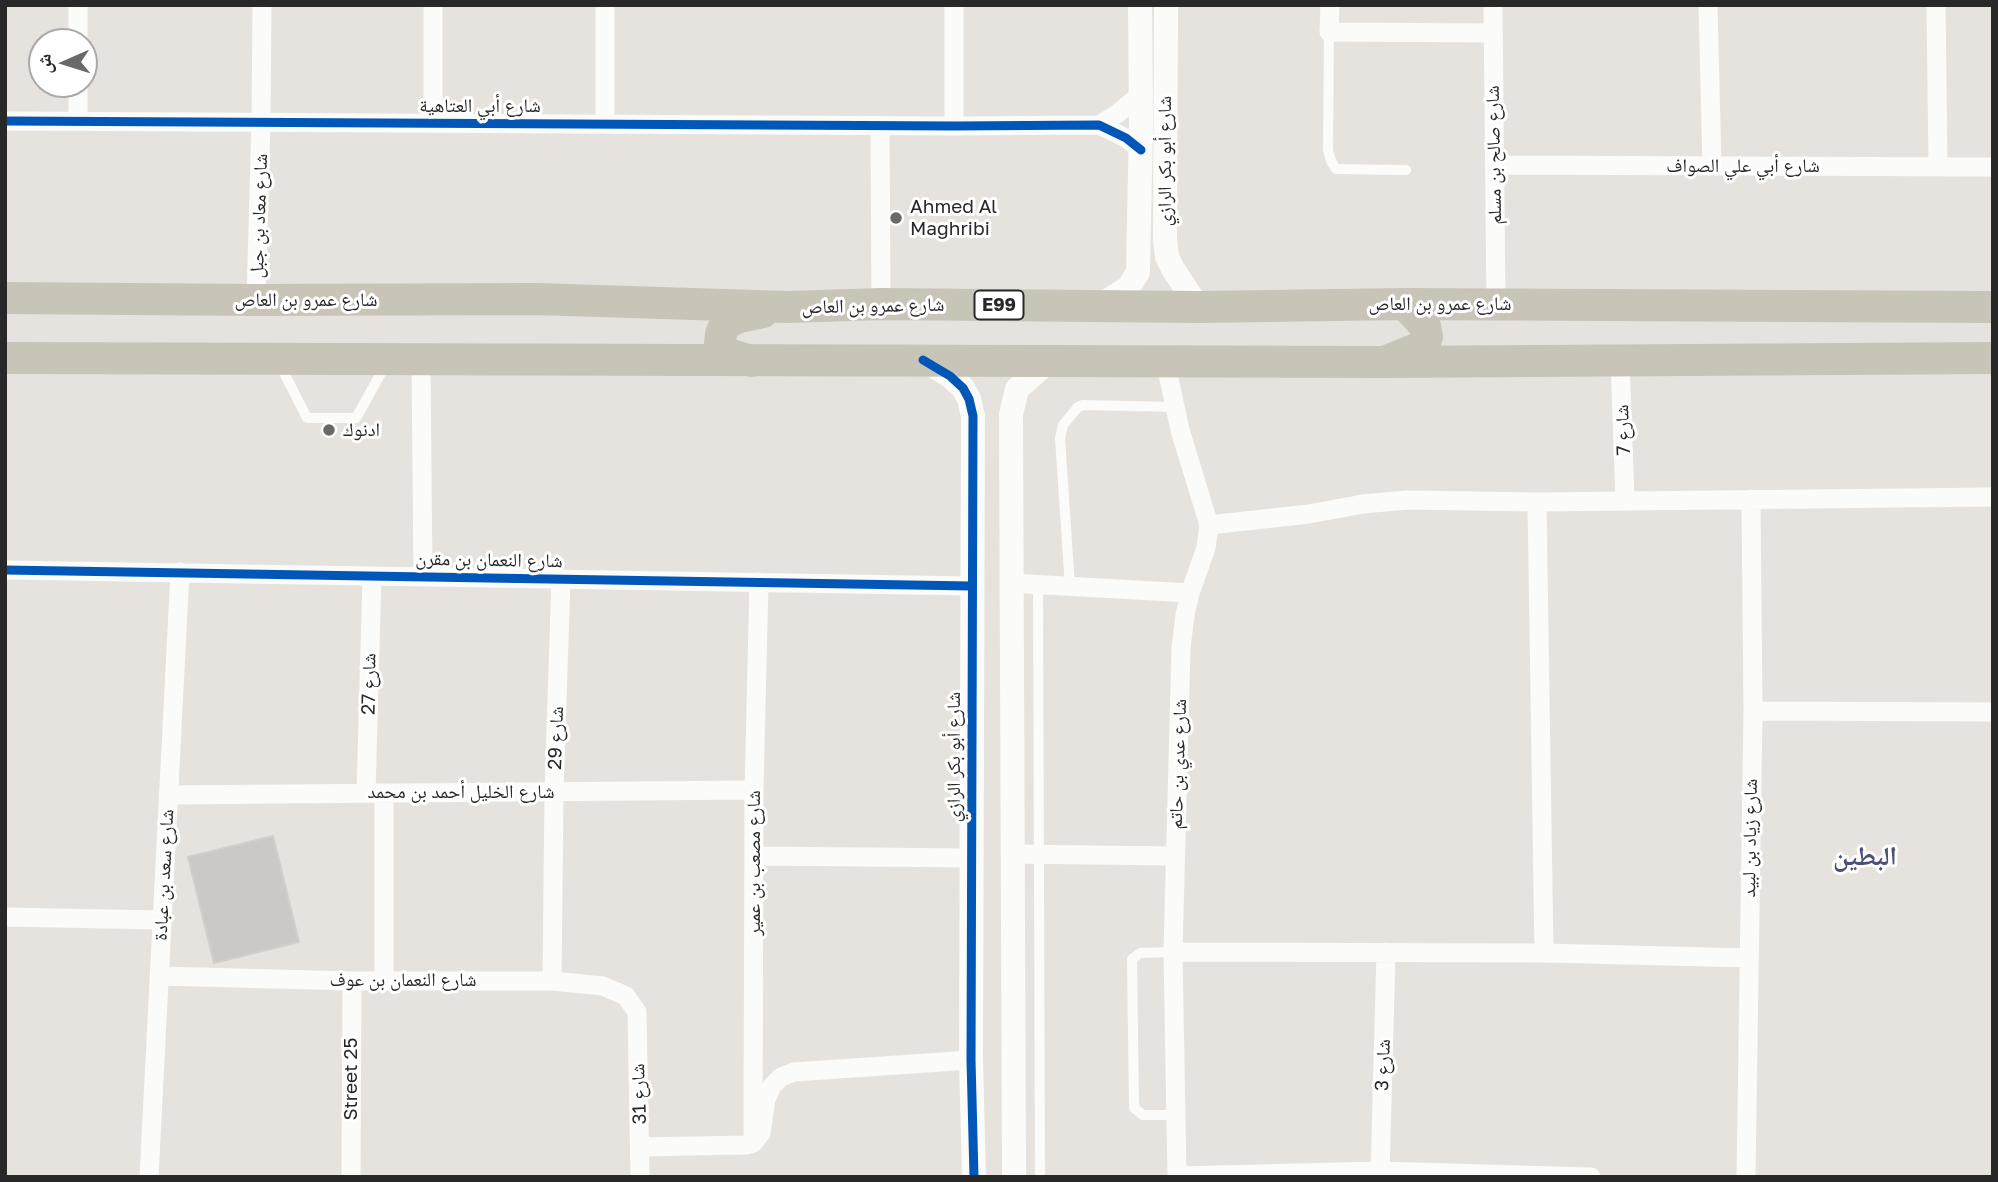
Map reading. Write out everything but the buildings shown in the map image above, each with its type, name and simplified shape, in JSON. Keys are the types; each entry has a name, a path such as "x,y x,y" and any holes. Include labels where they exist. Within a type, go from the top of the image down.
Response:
{"main road":[{"name":"شارع عمرو بن العاص","path":"5,298 536,299 788,307 881,304 1198,307 1405,303 1993,307"},
{"path":"1385,362 1421,348 1427,337 1425,326 1405,303"},
{"path":"752,362 726,353 720,344 725,324 739,317 788,307"},
{"path":"5,358 752,362 1989,362"}],"street":[{"path":"78,5 78,28"},
{"name":"شارع معاد بن جبل","path":"256,300 262,5"},
{"path":"433,5 433,123"},
{"path":"605,5 605,124"},
{"path":"954,5 954,126"},
{"name":"شارع أبو بكر الرازي","path":"1099,306 1128,288 1138,272 1140,5"},
{"name":"شارع أبو بكر الرازي","path":"1166,5 1164,240 1167,257 1173,269 1198,307"},
{"path":"1329,5 1329,32 1493,33"},
{"name":"شارع صالح بن مسلم","path":"1493,5 1496,304"},
{"path":"1708,5 1712,166"},
{"path":"1936,5 1938,167"},
{"path":"1099,125 1141,94"},
{"path":"78,98 78,121"},
{"name":"شارع أبي العتاهية","path":"5,121 1099,125"},
{"path":"1099,125 1126,138 1141,150"},
{"path":"880,126 881,304"},
{"name":"شارع أبي علي الصواف","path":"1494,165 1993,167"},
{"path":"421,360 423,577"},
{"name":"شارع أبو بكر الرازي","path":"923,360 950,376 963,388 973,416 971,1060 974,1177"},
{"path":"1014,1177 1010,583 1012,414 1017,389 1050,360"},
{"name":"شارع عدي بن حاتم","path":"1165,360 1174,407 1209,525 1206,548 1190,593 1181,648 1173,952 1177,1176"},
{"name":"شارع 7","path":"1620,360 1625,500"},
{"path":"1209,525 1309,514 1363,503 1406,500 1537,502 1993,497"},
{"name":"شارع زياد بن لبيد","path":"1746,1177 1753,711 1751,499"},
{"path":"1537,502 1544,953"},
{"name":"شارع النعمان بن مقرن","path":"5,569 971,586"},
{"name":"شارع سعد بن عبادة","path":"149,1177 180,572"},
{"name":"شارع 27","path":"372,576 375,793 384,981"},
{"name":"شارع 29","path":"552,981 554,791 561,579"},
{"name":"شارع مصعب بن عمير","path":"753,1143 754,790 760,582"},
{"path":"1010,583 1190,593"},
{"path":"1753,711 1993,712"},
{"name":"شارع الخليل أحمد بن محمد","path":"168,794 754,790"},
{"path":"1011,854 1175,856"},
{"path":"755,856 972,858"},
{"path":"5,917 162,920"},
{"path":"1173,952 1544,953 1748,958"},
{"name":"شارع 3","path":"1380,1174 1386,952"},
{"name":"شارع النعمان بن عوف","path":"159,976 352,981 552,981 603,986 626,996 637,1012"},
{"name":"Street 25","path":"351,1177 352,981"},
{"name":"شارع 31","path":"637,1012 640,1177"},
{"path":"640,1147 753,1143 761,1133 766,1099 772,1086 781,1077 794,1073 971,1060"},
{"path":"1177,1176 1380,1174 1591,1177"}],"lane":[{"path":"1329,32 1328,138 1331,161 1335,169 1406,170"},
{"path":"277,360 307,418 356,418 388,360"},
{"path":"1070,587 1060,438 1063,425 1078,407 1083,405 1174,407"},
{"path":"1038,586 1040,1177"},
{"path":"1173,952 1140,953 1132,959 1134,1108 1143,1115 1175,1115"}],"cycle path":[{"path":"5,121 1099,125 1126,138 1141,150"},
{"path":"923,360 950,376 963,388 973,416 971,1060 974,1177"},
{"path":"5,570 971,586"}],"place":[{"name":"Ahmed Al Maghribi","path":"896,218"},
{"name":"ادنوك","path":"329,430"}],"district":[{"name":"البطين","path":"1865,857"}]}
